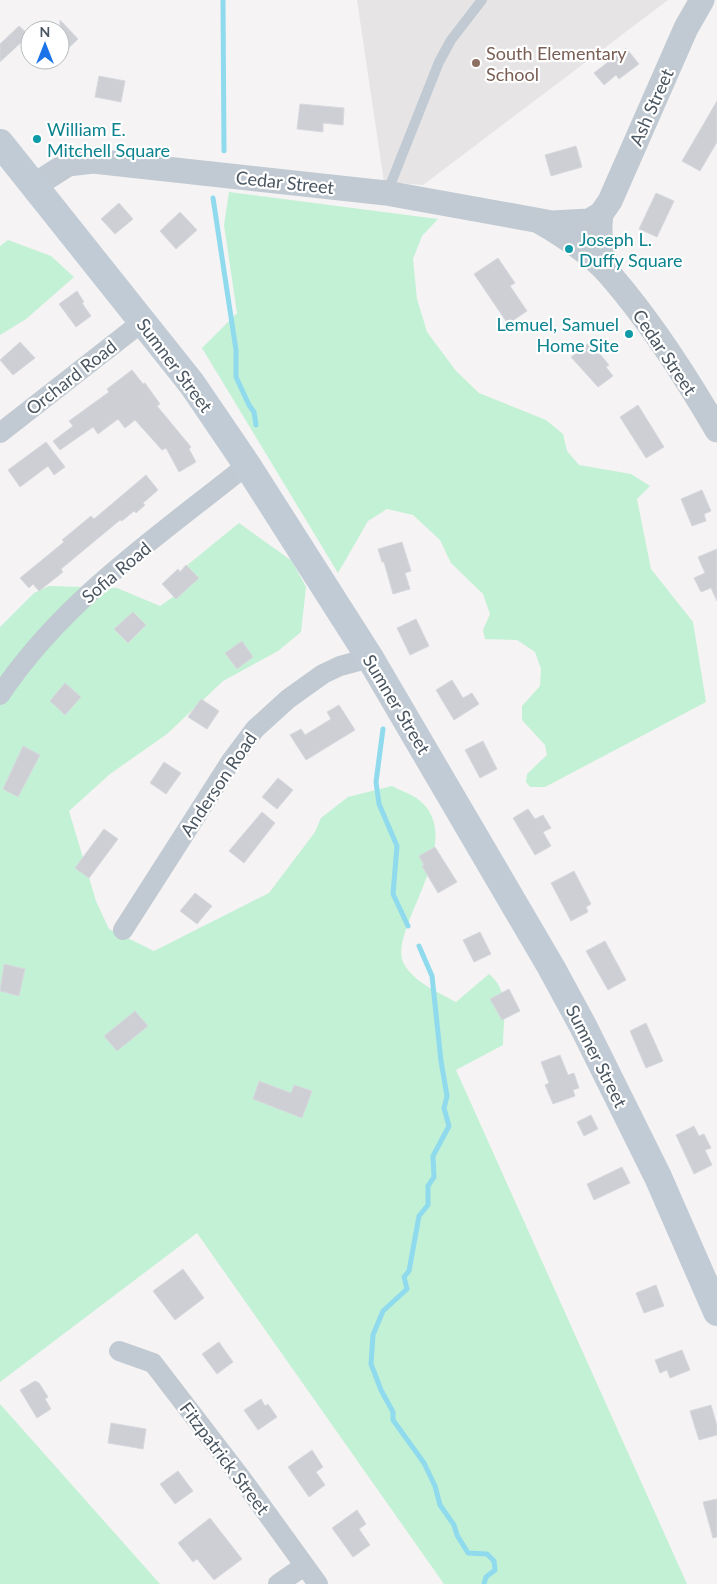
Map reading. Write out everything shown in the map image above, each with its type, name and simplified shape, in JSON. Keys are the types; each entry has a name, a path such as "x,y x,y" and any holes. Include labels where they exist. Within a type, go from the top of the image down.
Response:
{"main road":[{"name":"Sumner Street","path":"0,143 192,384 247,465 370,658 551,967 583,1026 658,1177 717,1312"}],"street":[{"name":"Ash Street","path":"601,214 610,201 686,28 702,0"},
{"name":"Cedar Street","path":"35,185 62,166 85,160 386,193 539,221 577,223 589,221 601,214"},
{"name":"Cedar Street","path":"601,214 599,236 601,250 611,275"},
{"name":"Cedar Street","path":"539,221 574,244 611,275 673,360 717,430"},
{"name":"Orchard Road","path":"0,432 142,322"},
{"name":"Sofia Road","path":"0,695 33,651 97,585 247,465"},
{"name":"Anderson Road","path":"123,930 231,761 255,728 288,699 323,674 340,666 370,658"},
{"name":"Fitzpatrick Street","path":"119,1351 153,1363 242,1479 318,1584"},
{"path":"278,1584 304,1566"}],"lane":[{"path":"386,193 439,62 452,40 482,0"}],"shaded area":[{"name":"South Elementary School","path":"357,0 668,0 423,185 384,182"}],"green space":[{"path":"229,192 438,219 422,236 413,259 417,299 427,332 456,371 479,393 546,420 563,434 567,451 579,465 631,474 650,486 637,499 651,569 693,622 706,702 545,787 530,787 526,782 527,774 547,755 545,745 522,720 522,706 540,686 541,669 535,652 517,640 485,639 483,630 490,614 483,594 451,563 440,540 413,515 387,509 368,521 338,573 202,348 237,313 224,225"},
{"path":"8,240 51,256 74,277 26,319 0,335 0,246"},
{"path":"239,523 292,561 306,587 301,632 278,651 223,681 167,734 110,774 69,811 96,901 109,929 154,951 269,893 315,832 321,818 348,797 392,786 419,800 432,818 436,838 432,861 401,949 404,964 414,977 456,1002 489,974 496,981 500,989 504,1006 503,1045 456,1070 687,1584 444,1584 197,1233 0,1382 0,627 34,593 49,586 117,588 160,606 173,597 185,567"},
{"path":"0,1404 160,1584 0,1584"}],"building":[{"path":"20,27 20,43 0,62 0,44"},
{"path":"70,31 78,39 70,47"},
{"path":"626,48 639,64 619,79 616,75 604,85 594,73"},
{"path":"99,76 125,81 121,102 95,97"},
{"path":"717,101 717,142 700,171 682,161"},
{"path":"300,104 344,108 343,125 323,123 323,132 297,129"},
{"path":"576,146 582,167 551,176 545,155"},
{"path":"656,193 674,201 657,237 639,229"},
{"path":"119,203 133,219 115,234 101,219"},
{"path":"180,212 197,230 176,249 160,231"},
{"path":"498,258 515,283 510,286 527,311 508,324 474,274"},
{"path":"77,291 84,302 82,303 91,316 76,327 59,304"},
{"path":"20,342 35,358 13,375 0,360"},
{"path":"590,342 609,365 606,367 613,376 598,387 571,357"},
{"path":"132,370 143,384 145,383 160,404 157,406 191,447 189,449 196,462 179,472 166,448 162,450 135,420 125,428 118,419 98,434 93,427 60,450 53,441 73,426 69,421 109,392 107,389"},
{"path":"638,405 664,447 646,458 620,417"},
{"path":"46,442 65,467 54,475 48,466 20,487 8,470"},
{"path":"146,475 158,490 143,503 145,505 136,513 134,511 122,521 120,520 61,569 63,572 39,591 33,584 29,588 20,578 64,542 62,540 91,516 94,519"},
{"path":"702,490 711,511 704,514 706,521 692,526 681,499"},
{"path":"402,542 411,571 405,573 410,589 393,594 384,562 382,562 378,549"},
{"path":"717,549 717,601 711,588 701,592 694,578 705,573 698,557"},
{"path":"186,565 199,578 176,599 162,584 178,569 180,572"},
{"path":"133,612 146,625 128,643 114,629"},
{"path":"416,619 429,646 410,655 397,628"},
{"path":"242,641 253,657 237,669 225,653"},
{"path":"452,680 463,698 472,693 479,704 454,720 436,690"},
{"path":"65,683 81,697 65,715 50,701"},
{"path":"201,699 219,711 207,729 188,717"},
{"path":"339,705 355,730 306,760 290,735 301,729 305,735 331,719 327,712"},
{"path":"483,741 497,769 480,778 465,750"},
{"path":"23,746 40,755 18,797 3,789"},
{"path":"164,762 181,773 166,794 150,783"},
{"path":"278,778 293,790 277,809 262,797"},
{"path":"528,809 535,819 543,815 551,828 543,832 551,846 535,855 513,818"},
{"path":"262,812 275,823 244,863 229,851"},
{"path":"104,829 118,839 89,878 75,868"},
{"path":"435,847 457,882 438,893 422,866 424,865 419,856"},
{"path":"574,871 591,904 586,907 588,912 571,921 551,883"},
{"path":"195,893 212,906 197,924 180,911"},
{"path":"480,932 491,954 474,962 463,940"},
{"path":"605,941 626,980 608,990 586,951"},
{"path":"4,964 25,969 19,996 0,991"},
{"path":"509,989 520,1011 502,1020 490,999"},
{"path":"135,1011 148,1026 117,1051 104,1036"},
{"path":"646,1023 663,1061 646,1068 630,1031"},
{"path":"560,1055 568,1075 574,1073 579,1088 573,1090 575,1096 553,1104 545,1085 549,1083 541,1062"},
{"path":"259,1081 291,1093 294,1085 312,1091 302,1118 253,1099"},
{"path":"591,1115 598,1129 584,1136 577,1122"},
{"path":"694,1126 699,1136 704,1134 711,1148 705,1150 712,1165 694,1174 676,1135"},
{"path":"622,1167 630,1183 594,1200 587,1184"},
{"path":"183,1269 204,1298 175,1320 153,1291"},
{"path":"656,1285 664,1306 644,1313 636,1293"},
{"path":"219,1342 233,1362 217,1374 202,1354"},
{"path":"682,1350 690,1370 670,1378 667,1370 660,1373 655,1360"},
{"path":"35,1381 39,1383 48,1397 45,1399 51,1409 37,1418 20,1390"},
{"path":"261,1399 265,1406 268,1404 277,1417 258,1430 244,1410"},
{"path":"711,1405 717,1426 717,1435 699,1440 690,1411"},
{"path":"111,1423 146,1429 143,1449 108,1443"},
{"path":"312,1450 323,1467 316,1472 325,1485 309,1497 288,1467"},
{"path":"178,1471 193,1491 175,1504 160,1484"},
{"path":"717,1499 717,1537 713,1538 703,1502"},
{"path":"357,1510 366,1524 359,1529 370,1545 353,1557 332,1528"},
{"path":"210,1518 242,1559 214,1580 197,1559 193,1562 178,1543"}],"waterway":[{"path":"223,0 224,151"},
{"path":"213,198 236,350 236,377 254,412 256,425"},
{"path":"383,729 376,782 379,804 397,846 393,894 408,926"},
{"path":"419,946 432,976 441,1061 447,1096 444,1108 449,1126 433,1156 434,1177 428,1186 428,1205 419,1216 409,1271 404,1277 407,1289 383,1311 373,1335 371,1364 381,1390 393,1412 393,1420 424,1463 435,1486 440,1505 454,1525 457,1535 468,1553 487,1554 494,1561 495,1570 486,1577 484,1584"}],"place":[{"name":"South Elementary School","path":"476,63"},
{"name":"William E. Mitchell Square","path":"37,139"},
{"name":"Joseph L. Duffy Square","path":"569,249"},
{"name":"Lemuel, Samuel Home Site","path":"629,334"}]}
